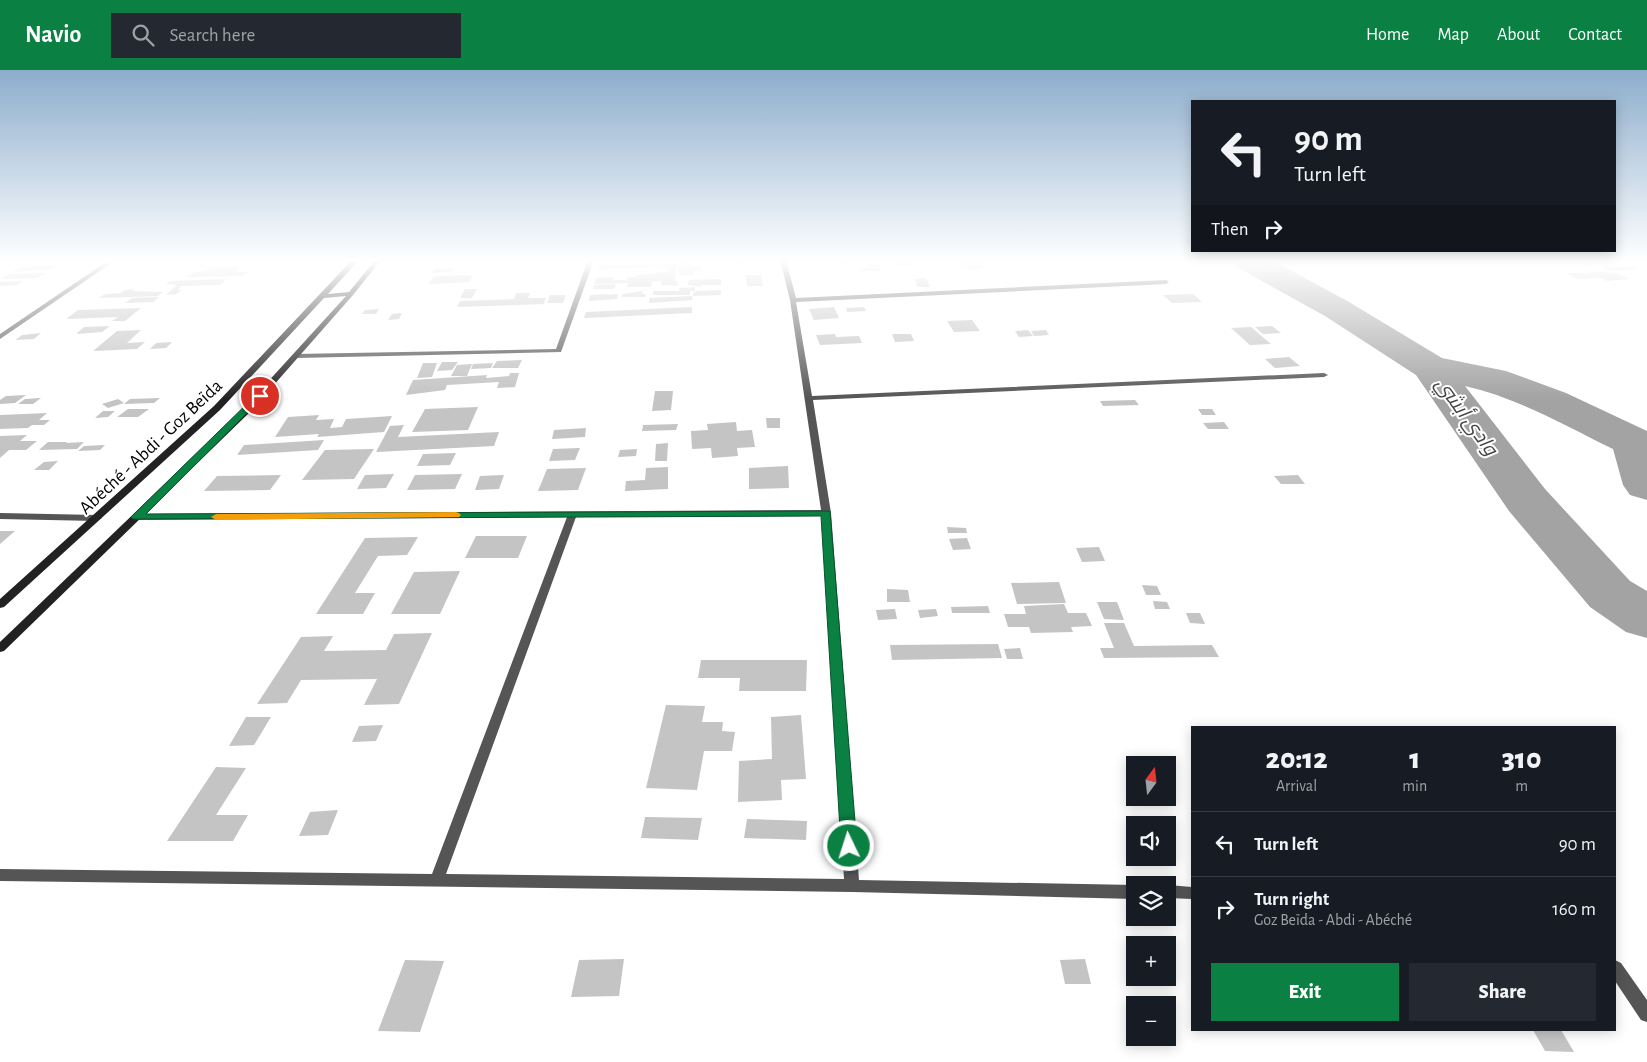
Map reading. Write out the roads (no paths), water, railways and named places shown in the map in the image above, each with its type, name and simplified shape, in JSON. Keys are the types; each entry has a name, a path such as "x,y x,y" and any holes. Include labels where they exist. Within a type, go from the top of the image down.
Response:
{"main road":[{"name":"Abéché - Abdi - Goz Beïda","path":"0,605 217,408 315,306"},
{"path":"0,648 248,409 340,306"}],"street":[{"path":"0,337 45,306"},
{"path":"296,356 559,351 575,306"},
{"path":"794,306 826,513 852,886"},
{"path":"809,398 1324,375"},
{"path":"137,517 826,513"},
{"path":"437,880 573,514"},
{"path":"0,516 97,518"},
{"path":"0,875 852,886 1126,892"},
{"path":"1176,892 1191,893"},
{"path":"1616,969 1647,1014"}],"waterway":[{"name":"وادي أبشي","path":"1332,306 1430,367"},
{"path":"1430,367 1492,380 1551,402 1634,442 1647,485"},
{"name":"وادي أبشي","path":"1430,367 1527,500 1610,594 1647,618"}]}
